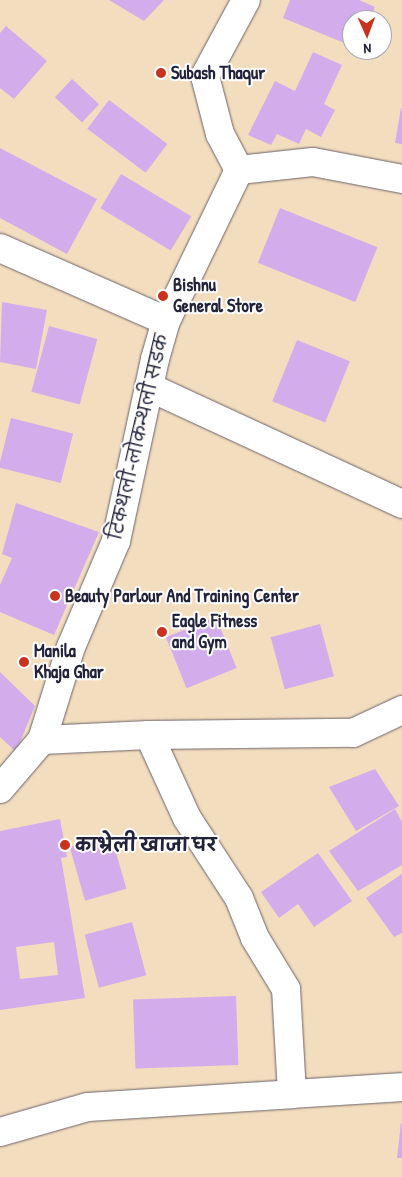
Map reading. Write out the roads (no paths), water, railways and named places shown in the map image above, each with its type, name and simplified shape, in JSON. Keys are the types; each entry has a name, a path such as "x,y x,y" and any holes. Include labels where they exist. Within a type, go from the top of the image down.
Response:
{"street":[{"path":"246,0 205,76 220,134 239,170 313,162 402,179"},
{"name":"टिकथली-लोकन्थली सडक","path":"0,789 42,740 71,646 116,541 149,387 166,321 239,170"},
{"path":"0,248 166,321"},
{"path":"149,387 402,504"},
{"path":"42,740 149,735 353,733 402,710"},
{"path":"149,735 187,818 239,898 255,938 286,989 292,1094"},
{"path":"0,1132 88,1107 402,1088"}],"place":[{"name":"Subash Thaqur","path":"161,73"},
{"name":"Bishnu General Store","path":"163,296"},
{"name":"Beauty Parlour And Training Center","path":"55,596"},
{"name":"Eagle Fitness and Gym","path":"162,632"},
{"name":"Manila Khaja Ghar","path":"24,662"},
{"name":"काभ्रेली खाजा घर","path":"65,845"}]}
